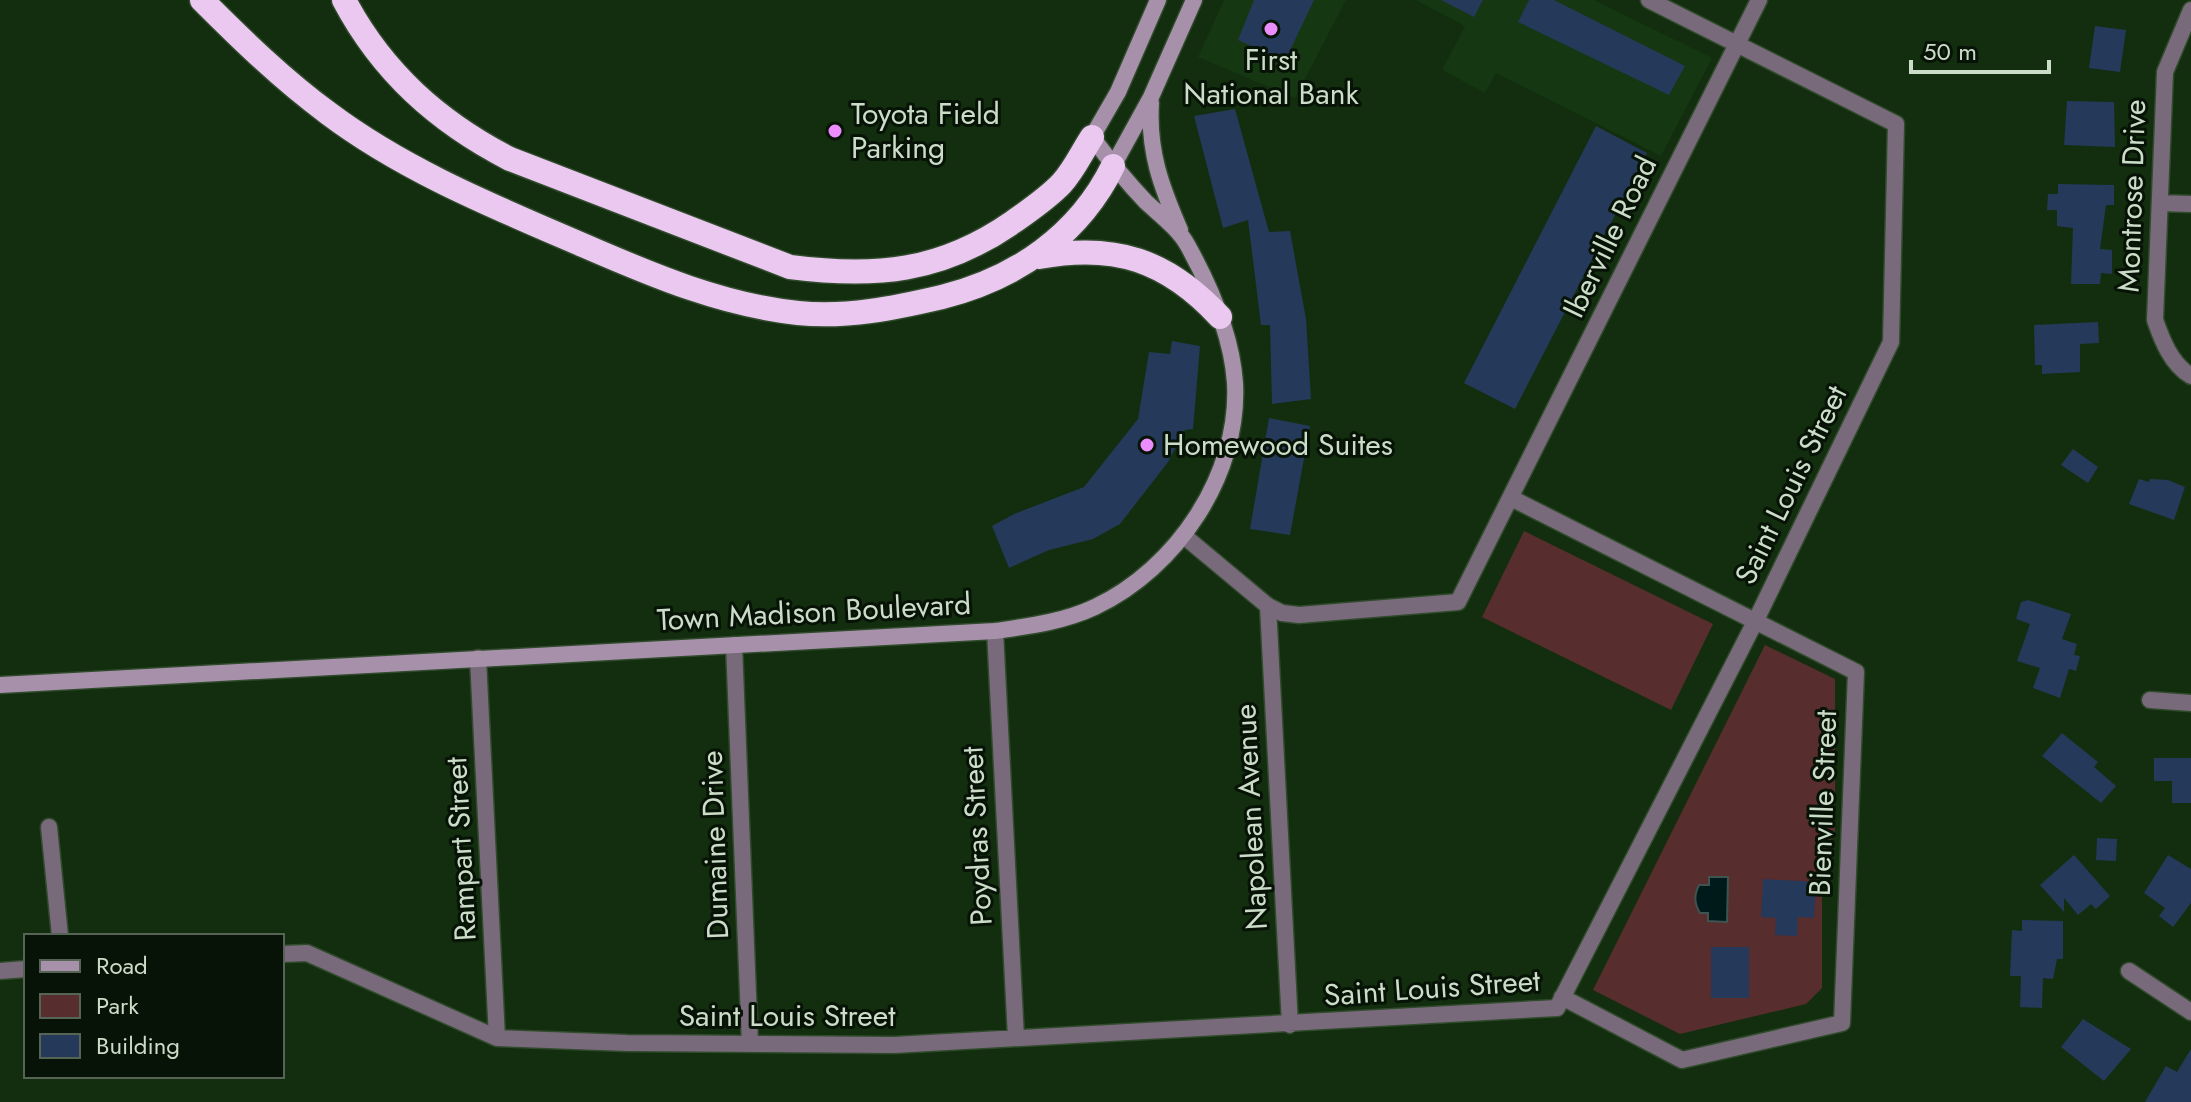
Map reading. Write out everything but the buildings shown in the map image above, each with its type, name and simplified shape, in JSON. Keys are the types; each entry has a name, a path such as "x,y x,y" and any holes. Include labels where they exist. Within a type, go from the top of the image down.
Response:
{"highway":[{"path":"202,0 254,53 316,104 395,157 471,197 636,268 729,300 798,313 852,314 965,291 1039,257 1086,251 1138,259 1180,281 1220,317"},
{"path":"344,0 387,68 440,116 480,144 510,159 790,267 839,273 881,273 949,257 994,235 1062,183 1092,137"},
{"path":"1039,257 1098,196 1113,166"}],"street":[{"path":"1092,137 1118,92 1158,0"},
{"path":"1113,166 1151,97 1194,0"},
{"name":"Saint Louis Street","path":"284,954 307,953 497,1038 894,1045 1557,1008 1756,620 1891,342 1896,124 1649,0"},
{"name":"Iberville Road","path":"1268,606 1282,613 1299,615 1458,602 1759,0"},
{"name":"Montrose Drive","path":"2191,10 2165,72 2155,320 2163,342 2182,370 2191,376"},
{"path":"1151,97 1149,133 1156,174 1186,242"},
{"name":"Town Madison Boulevard","path":"0,685 995,631 1048,623 1094,608 1132,586 1184,536 1218,475 1231,425 1235,383 1220,317 1186,242 1113,166 1092,137"},
{"path":"2160,203 2191,204"},
{"name":"Bienville Street","path":"1511,498 1856,672 1842,1023 1682,1060 1562,997"},
{"path":"1184,536 1268,606"},
{"name":"Napolean Avenue","path":"1268,606 1290,1025"},
{"name":"Poydras Street","path":"995,631 1016,1038"},
{"name":"Dumaine Drive","path":"734,645 750,1044"},
{"name":"Rampart Street","path":"478,658 497,1038"},
{"path":"2150,700 2191,703"},
{"path":"49,827 60,934"},
{"path":"0,971 24,969"},
{"path":"2129,971 2191,1012"}],"shaded area":[{"path":"1224,0 1346,0 1295,98 1198,57"},
{"path":"1416,0 1594,0 1712,58 1661,156 1496,73 1485,93 1442,70 1465,26"}],"green space":[{"path":"1524,531 1713,624 1671,710 1482,617"},
{"path":"1765,645 1835,679 1835,832 1822,857 1822,988 1806,1004 1680,1034 1593,990"}],"water":[{"path":"1709,877 1728,877 1727,922 1708,921 1708,913 1700,913 1697,906 1697,889 1699,885 1709,885"}],"place":[{"name":"First National Bank","path":"1271,29"},
{"name":"Toyota Field Parking","path":"835,131"},
{"name":"Homewood Suites","path":"1147,445"}]}
